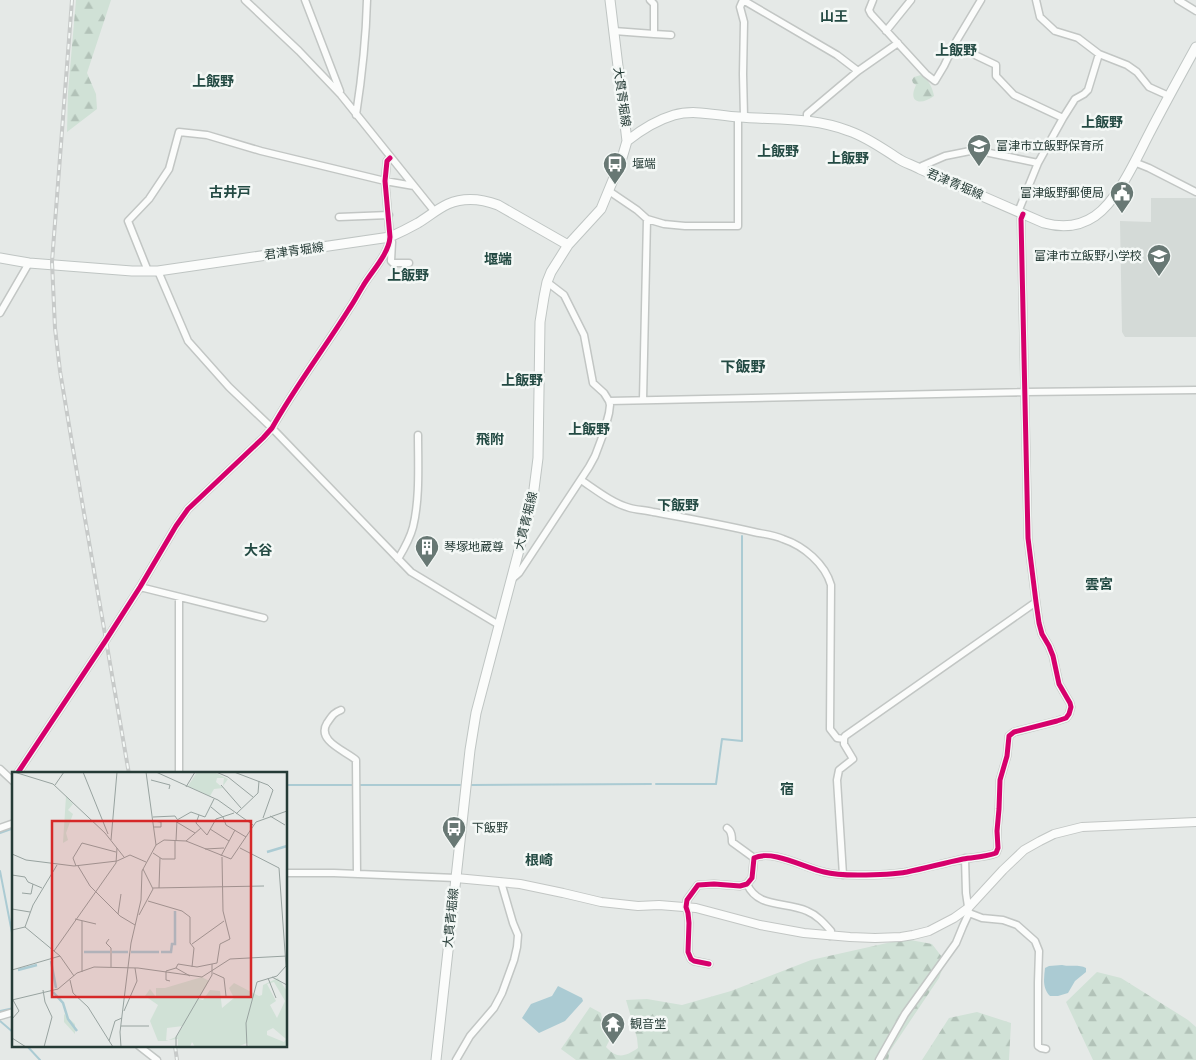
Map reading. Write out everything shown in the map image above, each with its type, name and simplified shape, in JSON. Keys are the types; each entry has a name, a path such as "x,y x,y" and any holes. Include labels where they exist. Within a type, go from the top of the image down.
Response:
{"main road":[{"name":"大貫青堀線","path":"436,1060 474,722 533,497 537,475 540,322 547,282 568,245 601,209 627,141 610,0"},
{"name":"君津青堀線","path":"627,141 660,120 676,114 698,113 806,120 851,131 901,160 1044,223 1062,226 1080,224 1096,216 1109,204 1134,162 1196,47"},
{"name":"君津青堀線","path":"0,258 29,263 153,271 391,236 418,224 448,204 455,201 472,199 498,205 568,245"}],"street":[{"path":"245,0 299,50 341,95 435,212"},
{"path":"304,0 341,95"},
{"path":"356,114 366,34 366,0"},
{"path":"650,0 654,4 654,34"},
{"path":"609,191 647,219 664,224 738,226 744,22 740,7 743,0 837,55 858,71"},
{"path":"872,0 869,10 871,14 926,74 935,80 981,0"},
{"path":"886,31 911,0"},
{"path":"1036,0 1040,18 1055,31 1078,38 1099,54 1127,65 1137,72 1149,87 1169,96"},
{"path":"1178,0 1196,11"},
{"path":"614,31 671,35"},
{"path":"806,120 807,114 858,71 898,43"},
{"path":"954,45 996,65 996,76 1014,95 1063,118"},
{"path":"754,858 758,856 774,857 822,872 874,874 906,872 965,858 996,853 998,848 996,831 999,815 1000,780 1007,756 1009,736 1014,732 1066,718 1070,711 1070,703 1059,684 1053,656 1042,634 1028,538 1020,213 1038,163 1074,99 1088,90 1099,54"},
{"path":"414,186 385,182 261,151 207,135 180,132 169,169 149,199 128,221 188,341 229,387 272,428 411,572 499,625"},
{"path":"920,169 922,166 945,156 974,150 1038,163"},
{"path":"390,158 387,161 385,182 391,236 391,260 393,263 409,264"},
{"path":"1134,162 1196,192"},
{"path":"339,217 389,215"},
{"path":"643,400 647,219"},
{"path":"18,772 140,587 188,509 272,428 386,252 391,236"},
{"path":"0,314 29,263"},
{"path":"511,580 519,574 581,480 595,456 609,413 609,401 593,383 584,335 564,295 547,282"},
{"path":"609,401 1196,390"},
{"path":"398,559 407,543 415,514 418,435"},
{"path":"581,480 614,502 630,508 744,529 783,539 810,554 828,577 830,585 830,729 837,738 844,739"},
{"path":"140,587 264,618"},
{"path":"178,597 179,772"},
{"path":"843,874 837,780 839,770 853,759 844,744 845,736 1036,602"},
{"path":"341,710 334,712 325,727 324,733 330,742 356,760 357,874"},
{"path":"0,769 12,780"},
{"path":"879,1060 905,1014 956,943 969,910 1014,858 1024,850 1054,834 1082,827 1196,822"},
{"path":"0,828 12,824"},
{"path":"727,828 731,834 732,842 754,858"},
{"path":"709,964 696,962 689,956 687,949 688,913 686,907 688,900 698,885 740,886 747,884 752,878 754,858"},
{"path":"965,858 969,910"},
{"path":"288,873 456,878 520,884 601,902 638,906 686,907 714,912 760,925 830,936 875,938 914,935 941,926 969,910"},
{"path":"456,1060 470,1036 494,1008 514,960 518,935 502,882"},
{"path":"747,884 751,891 761,899 805,910 814,915 831,931 830,936"},
{"path":"969,910 982,918 1003,920 1016,926 1035,941 1039,951 1038,1046 1046,1049"},
{"path":"142,1048 157,1060"}],"shaded area":[{"name":"富津市立飯野小学校","path":"1151,198 1196,198 1196,337 1125,337 1122,332 1120,221 1151,222"}],"green space":[{"path":"76,0 111,0 87,73 96,94 97,109 67,132 68,92"},
{"path":"921,75 930,84 934,96 925,101 917,101 913,96 916,85 912,80 914,77"},
{"path":"905,939 932,944 945,961 939,978 890,1051 888,1060 576,1060 561,1049 590,1007 601,1013 603,1024 620,1025 619,1038 616,1041 609,1041 606,1047 618,1055 625,1055 638,1048 626,1000 647,999 682,1005 731,991 811,960"},
{"path":"1097,972 1121,978 1196,1027 1196,1060 1093,1060 1066,1002"},
{"path":"977,1012 1011,1023 1009,1060 922,1060 949,1018"}],"water":[{"path":"1062,965 1083,967 1086,968 1086,972 1075,981 1068,993 1050,996 1045,986 1045,968"},
{"path":"558,986 582,998 583,1001 565,1021 539,1033 522,1018 531,1004 552,996"}],"waterway":[{"path":"656,784 716,784 722,739 742,741 742,536"},
{"path":"472,785 651,784"},
{"path":"288,785 353,785"},
{"path":"359,785 460,785"},
{"path":"0,833 12,829"},
{"path":"0,871 12,933"},
{"path":"0,1011 12,1008"},
{"path":"0,1021 12,1031"},
{"path":"29,1048 40,1060"}],"railway":[{"path":"72,0 52,262 55,328 60,371 129,772"},
{"path":"175,1048 177,1060"}],"cycle path":[{"path":"18,772 106,640 188,509 272,428 383,256 390,237 385,181 387,161 390,158"},
{"path":"709,964 694,961 688,952 689,923 686,907 687,900 698,885 740,886 747,884 752,878 754,858 761,856 779,857 832,874 876,875 907,872 996,853 998,848 1000,780 1007,756 1009,736 1014,732 1066,718 1069,714 1070,703 1059,684 1053,656 1042,634 1039,623 1028,538 1021,219 1023,214"}],"place":[{"name":"富津市立飯野保育所","path":"979,167"},
{"name":"堰端","path":"615,185"},
{"name":"富津飯野郵便局","path":"1122,214"},
{"name":"富津市立飯野小学校","path":"1159,277"},
{"name":"琴塚地蔵尊","path":"427,568"},
{"name":"下飯野","path":"454,849"},
{"name":"観音堂","path":"613,1045"}],"district":[{"name":"山王","path":"834,16"},
{"name":"上飯野","path":"956,50"},
{"name":"上飯野","path":"213,81"},
{"name":"上飯野","path":"1102,122"},
{"name":"上飯野","path":"778,151"},
{"name":"上飯野","path":"848,158"},
{"name":"古井戸","path":"230,192"},
{"name":"堰端","path":"498,259"},
{"name":"上飯野","path":"408,275"},
{"name":"下飯野","path":"743,367"},
{"name":"上飯野","path":"522,380"},
{"name":"上飯野","path":"589,429"},
{"name":"飛附","path":"490,439"},
{"name":"下飯野","path":"678,505"},
{"name":"大谷","path":"258,550"},
{"name":"雲宮","path":"1099,584"},
{"name":"宿","path":"787,789"},
{"name":"根崎","path":"539,860"}]}
